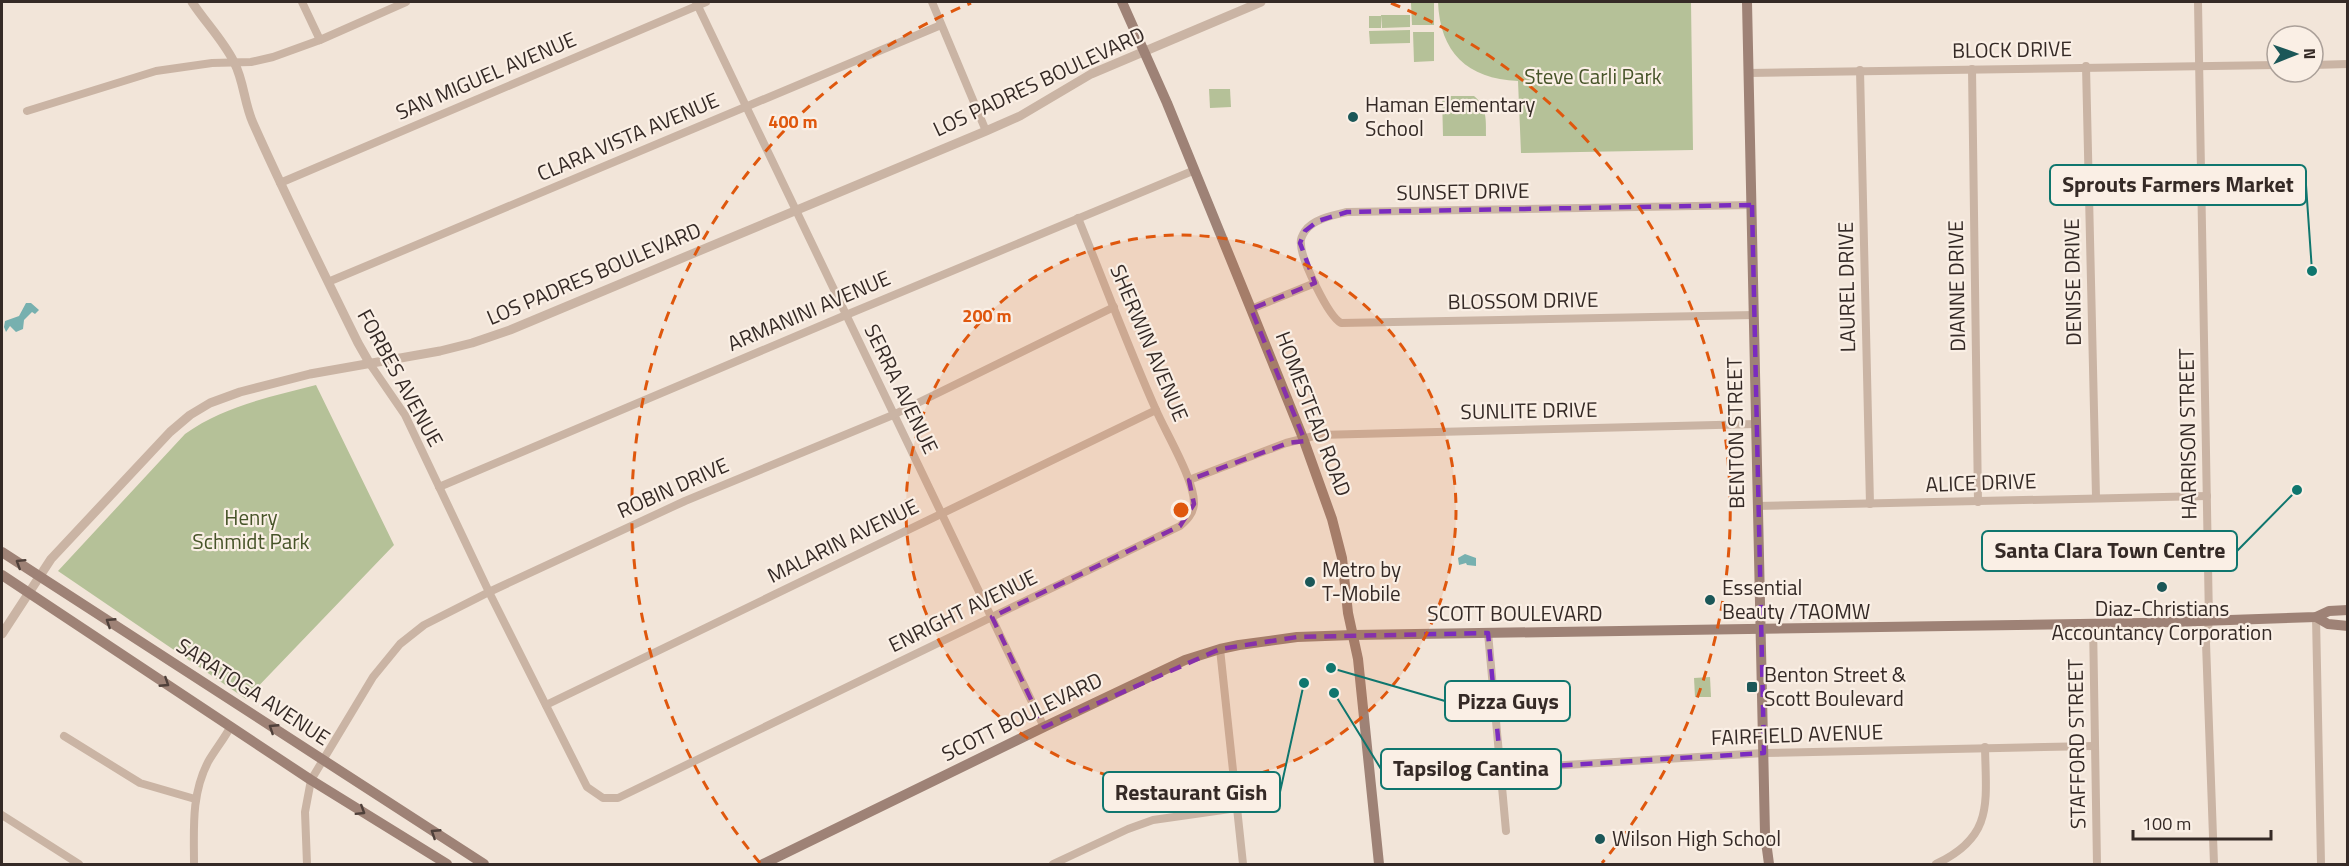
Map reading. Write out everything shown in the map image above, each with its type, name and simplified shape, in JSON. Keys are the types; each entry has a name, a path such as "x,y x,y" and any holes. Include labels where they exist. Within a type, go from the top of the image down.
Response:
{"main road":[{"name":"HOMESTEAD ROAD","path":"1122,2 1195,170 1303,438 1335,529 1342,558 1347,613 1358,659 1379,864"},
{"name":"BENTON STREET","path":"1747,2 1765,834 1769,864"},
{"name":"SARATOGA AVENUE","path":"2,552 484,864"},
{"name":"SARATOGA AVENUE","path":"2,575 311,780 447,864"},
{"name":"SCOTT BOULEVARD","path":"763,864 1185,660 1220,649 1284,638 2209,621 2316,617 2329,611 2348,610"},
{"name":"SCOTT BOULEVARD","path":"2316,617 2328,624 2348,626"}],"street":[{"name":"FORBES AVENUE","path":"192,2 225,45 234,62 241,78 248,111 328,282 370,364 405,415 489,592 587,787 603,798"},
{"path":"302,2 320,40"},
{"path":"27,111 156,71 212,63 251,62 273,57 320,40 406,2"},
{"name":"SAN MIGUEL AVENUE","path":"280,183 696,3 706,2"},
{"path":"932,2 986,131"},
{"name":"LOS PADRES BOULEVARD","path":"2,634 51,559 170,432 210,403 291,378 451,349 510,330 986,131 1020,116 1091,74 1261,2"},
{"name":"HARRISON STREET","path":"2198,2 2209,621 2206,643 2214,864"},
{"name":"SERRA AVENUE","path":"696,3 892,415 942,513 1044,727"},
{"name":"CLARA VISTA AVENUE","path":"328,282 941,25"},
{"path":"2325,65 2348,64"},
{"name":"BLOCK DRIVE","path":"1748,72 2265,65"},
{"name":"DENISE DRIVE","path":"2086,66 2096,497"},
{"name":"DIANNE DRIVE","path":"1972,69 1978,502"},
{"name":"LAUREL DRIVE","path":"1860,70 1870,504"},
{"name":"ARMANINI AVENUE","path":"439,487 1195,170"},
{"name":"SUNSET DRIVE","path":"1315,283 1300,243 1305,231 1318,221 1347,212 1752,205"},
{"name":"SHERWIN AVENUE","path":"1078,218 1156,411 1189,480"},
{"path":"1251,309 1315,283"},
{"name":"BLOSSOM DRIVE","path":"1315,283 1330,314 1341,323 1754,315"},
{"name":"ROBIN DRIVE","path":"307,864 306,812 311,780 373,677 400,644 424,625 489,592 686,501 892,415 1114,307"},
{"name":"MALARIN AVENUE","path":"546,705 1156,411"},
{"name":"SUNLITE DRIVE","path":"1303,438 1332,434 1756,424"},
{"path":"1189,480 1264,450 1303,438"},
{"name":"ENRIGHT AVENUE","path":"603,798 618,798 1180,526 1192,514 1194,504 1189,480"},
{"name":"ALICE DRIVE","path":"1757,506 2207,496"},
{"path":"2316,617 2321,864"},
{"name":"STAFFORD STREET","path":"2093,623 2097,864"},
{"path":"1488,633 1506,831"},
{"path":"1220,649 1243,864"},
{"path":"194,864 195,799 208,762 231,726"},
{"path":"64,736 140,783 195,799"},
{"name":"FAIRFIELD AVENUE","path":"1501,769 1764,753 2094,746"},
{"path":"1936,864 1965,848 1975,836 1981,823 1986,802 1985,747"},
{"path":"1053,864 1128,829 1153,820 1237,808"},
{"path":"2,815 79,864"}],"highlighted area":[{"path":"1752,205 1764,753 1501,769 1488,633 1297,637 1220,649 1044,727 992,617 1180,526 1194,504 1189,480 1288,443 1305,441 1251,309 1315,283 1300,243 1305,231 1318,221 1347,212"}],"green space":[{"name":"Steve Carli Park","path":"1438,2 1691,2 1693,150 1521,153 1518,81 1484,75 1460,60 1444,35"},
{"path":"1411,3 1434,3 1434,25 1412,25"},
{"path":"1381,15 1410,15 1410,27 1382,28"},
{"path":"1369,16 1381,16 1381,28 1369,28"},
{"path":"1410,30 1410,43 1370,44 1369,31"},
{"path":"1413,32 1434,32 1434,61 1414,62"},
{"path":"1209,89 1230,89 1231,107 1210,108"},
{"path":"1442,96 1474,96 1484,109 1486,136 1443,136"},
{"name":"Henry Schmidt Park","path":"316,385 394,545 246,699 58,571 185,434 231,409"},
{"path":"1710,677 1711,697 1695,697 1694,678"}],"water":[{"path":"26,303 31,303 39,310 35,314 32,312 24,320 23,329 16,332 10,326 6,332 5,321 19,316"},
{"path":"1465,554 1476,558 1476,566 1466,563 1459,565 1458,558"}],"place":[{"name":"Haman Elementary School","path":"1353,117"},
{"name":"Sprouts Farmers Market","path":"2312,271"},
{"name":"Santa Clara Town Centre","path":"2297,490"},
{"name":"Metro by T-Mobile","path":"1310,582"},
{"name":"Diaz-Christians Accountancy Corporation","path":"2162,587"},
{"name":"Essential Beauty /TAOMW","path":"1710,600"},
{"name":"Pizza Guys","path":"1331,668"},
{"name":"Restaurant Gish","path":"1304,683"},
{"name":"Benton Street & Scott Boulevard","path":"1752,687"},
{"name":"Tapsilog Cantina","path":"1334,693"},
{"name":"Wilson High School","path":"1600,839"}]}
